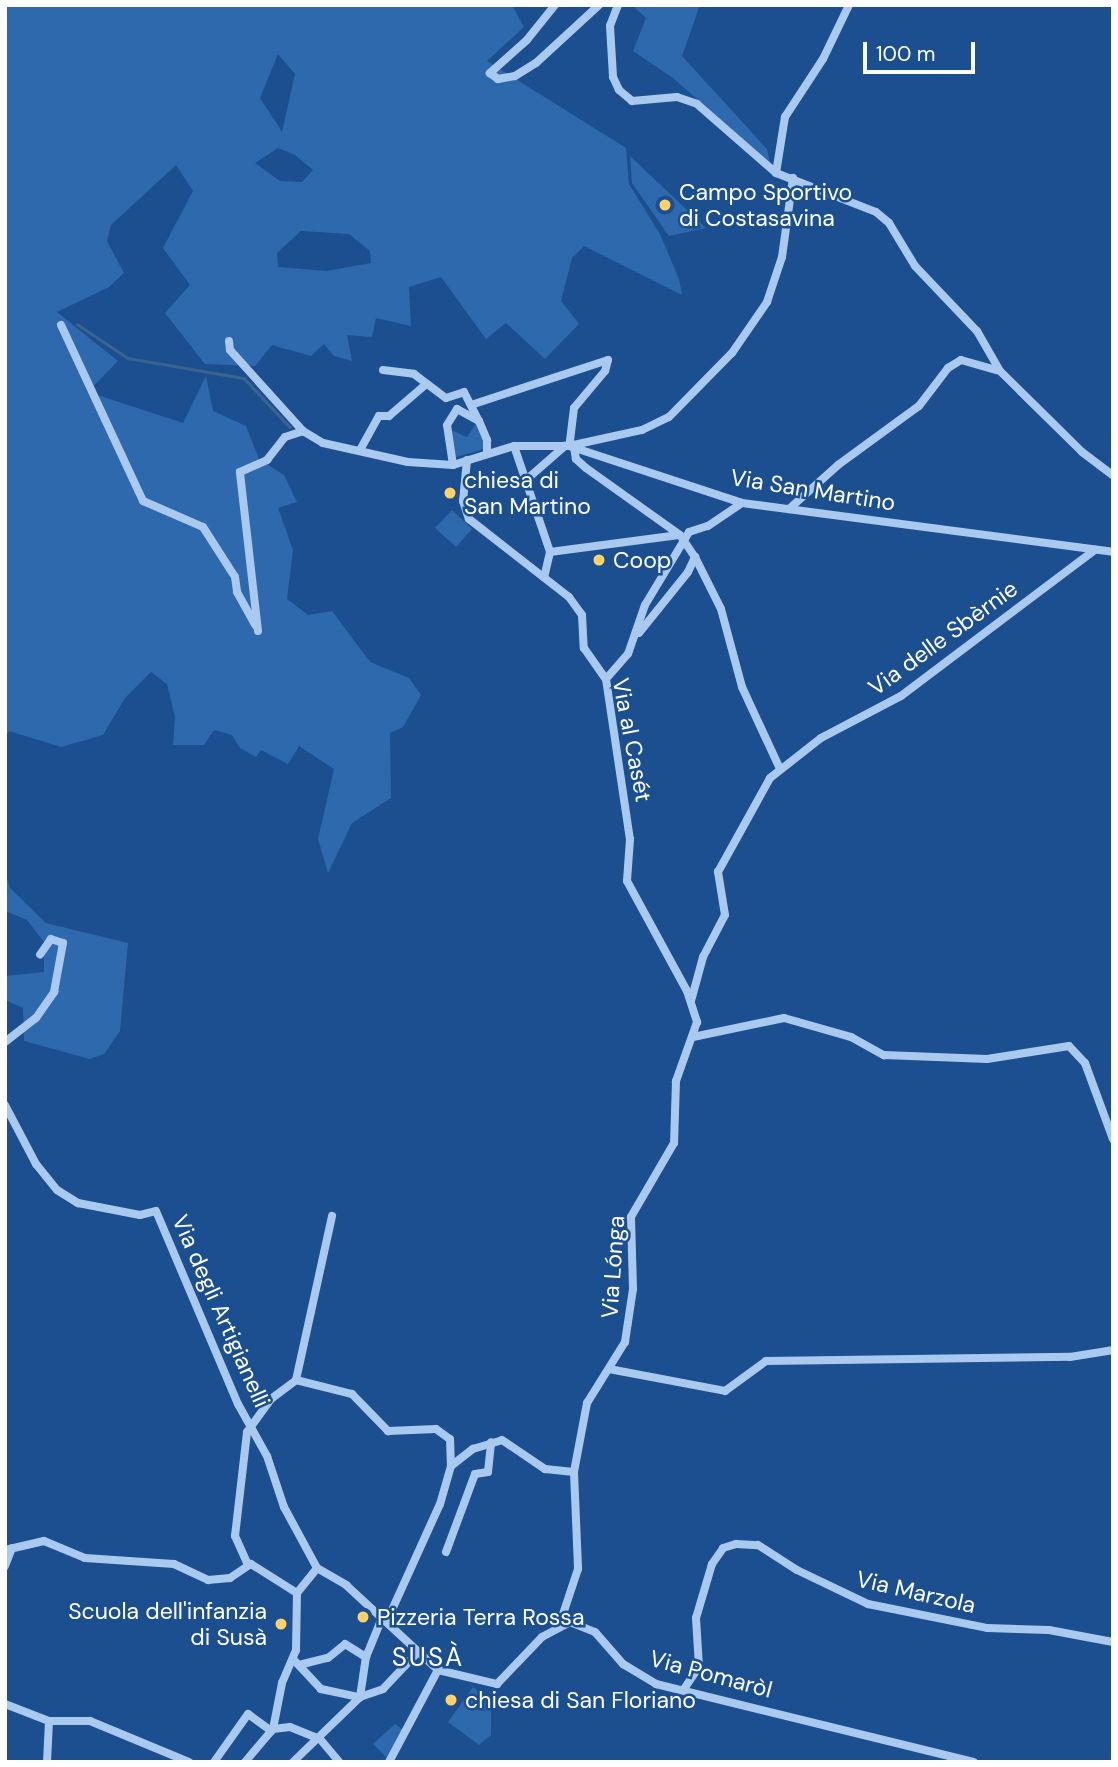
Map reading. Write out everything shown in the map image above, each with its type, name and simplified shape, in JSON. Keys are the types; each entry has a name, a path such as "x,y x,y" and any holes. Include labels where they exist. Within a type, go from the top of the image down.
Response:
{"street":[{"path":"555,5 527,40 490,73 498,79 515,76 536,63 599,5"},
{"path":"618,5 610,26 613,77 619,90 632,101 677,97 697,104 776,173 876,212 890,223 915,266 958,308 1000,371 1082,452 1113,475"},
{"path":"776,173 785,117 823,59 849,5"},
{"path":"526,481 569,446 642,430 669,417 732,353 767,302 782,257 793,178"},
{"path":"61,325 142,500 203,527 235,577 237,592 258,631 240,472 267,460 285,437 303,430"},
{"path":"229,341 230,351 303,430 323,443 378,453 408,462 453,465 447,425 457,409 479,421"},
{"path":"976,361 984,344"},
{"path":"474,404 608,360 605,371 574,408 569,446 576,459 586,468 683,538 695,556 721,609 742,687 780,769"},
{"path":"789,509 838,465 919,406 948,368 961,360 976,361 1000,371"},
{"path":"383,370 414,374 425,385 446,398 464,392 474,404 487,440 487,453"},
{"path":"360,450 379,416 389,416 425,385"},
{"path":"514,446 550,552 544,577"},
{"name":"Via San Martino","path":"453,465 514,446 569,446 742,503 1112,551"},
{"name":"Via al Casét","path":"467,460 463,501 468,519 544,577 582,615 584,648 606,679 630,839 627,881 691,1001"},
{"path":"606,679 622,663 633,641 645,605 683,538 689,532 709,526 742,503"},
{"path":"550,552 683,538"},
{"name":"Via delle Sbèrnie","path":"691,1001 704,957 724,915 716,884 721,864 770,778 821,738 901,696 1095,550"},
{"path":"633,641 688,572 695,556"},
{"path":"5,1042 36,1017 54,992 63,943 51,939 40,955"},
{"name":"Via Lónga","path":"560,1623 578,1569 574,1472 587,1403 625,1342 631,1316 631,1217 674,1143 676,1081 697,1022 691,1001"},
{"path":"693,1037 784,1017 850,1037 884,1055 987,1059 1061,1045 1079,1052 1086,1063 1113,1139"},
{"name":"Via degli Artigianelli","path":"5,1105 36,1164 57,1190 78,1203 140,1215 156,1211 284,1507 317,1568"},
{"path":"297,1593 248,1565 234,1536 251,1426 271,1399 296,1380 332,1216"},
{"path":"609,1369 725,1391 766,1362 1070,1357 1113,1350"},
{"path":"296,1380 352,1394 388,1431 442,1430 450,1439 451,1466 440,1504 366,1657 360,1697"},
{"path":"451,1466 491,1442 514,1444 545,1469 574,1472"},
{"path":"446,1552 475,1474 488,1472 491,1442"},
{"path":"5,1566 9,1549 44,1541 85,1558 155,1559 208,1580 230,1578 248,1565"},
{"name":"Via Marzola","path":"684,1689 699,1667 696,1618 702,1591 723,1548 758,1545 797,1570 869,1604 987,1628 1049,1630 1113,1643"},
{"path":"243,1761 272,1730 282,1683 296,1662 297,1593 317,1568 346,1585 438,1670 497,1684 560,1623"},
{"name":"Via Pomaròl","path":"560,1623 570,1622 595,1632 641,1678 974,1762"},
{"path":"296,1662 328,1658 345,1644 366,1657"},
{"path":"293,1762 320,1739 360,1697 383,1689 418,1652"},
{"path":"296,1662 321,1689 360,1697"},
{"path":"389,1762 438,1670"},
{"path":"5,1704 49,1721 90,1721 188,1762"},
{"path":"214,1762 248,1714 272,1730 290,1727 320,1739 339,1762"},
{"path":"47,1762 49,1721"}],"shaded area":[{"path":"5,5 512,5 524,27 487,61 626,148 629,184 660,234 679,279 682,295 584,246 572,258 561,301 579,324 545,359 506,323 486,339 441,277 409,287 411,326 376,318 372,337 347,335 352,361 334,356 324,344 311,356 272,345 255,366 205,364 165,313 190,285 163,248 193,191 176,165 111,225 107,241 124,273 109,287 57,312 118,361 88,392 183,423 206,376 213,411 246,426 259,459 284,475 297,502 278,508 293,550 287,599 308,615 332,611 370,662 409,678 421,695 403,727 390,733 391,798 352,823 328,873 318,839 334,769 299,746 288,764 261,750 256,757 240,748 232,735 214,730 204,745 173,745 175,717 167,684 151,672 125,698 103,735 61,747 9,731 5,738","holes":["278,54 295,74 282,132 260,98","278,148 295,155 313,170 302,182 280,181 255,163","301,231 349,234 370,251 371,263 326,271 278,267 277,253"]},
{"path":"632,5 700,5 682,56 767,149 770,163 673,78 633,51 646,18"},
{"name":"Campo Sportivo di Costasavina","path":"630,156 706,228 669,236 632,183"},
{"path":"477,422 487,448 453,458 449,429 467,437"},
{"path":"452,510 472,529 456,547 435,528"},
{"path":"5,873 10,888 46,923 128,943 120,1031 104,1054 90,1059 24,1041 23,1008 5,1000 5,976 44,972 44,942 27,920 8,912 5,915"},
{"path":"473,1687 491,1700 491,1735 479,1745 448,1722"},
{"path":"395,1724 403,1730 387,1758 373,1744"}],"waterway":[{"path":"77,324 128,358 244,378 290,427"}],"place":[{"name":"Campo Sportivo di Costasavina","path":"665,205"},
{"name":"chiesa di San Martino","path":"450,493"},
{"name":"Coop","path":"599,560"},
{"name":"Pizzeria Terra Rossa","path":"363,1617"},
{"name":"Scuola dell'infanzia di Susà","path":"281,1624"},
{"name":"chiesa di San Floriano","path":"451,1700"}],"district":[{"name":"SUSÀ","path":"428,1658"}]}
